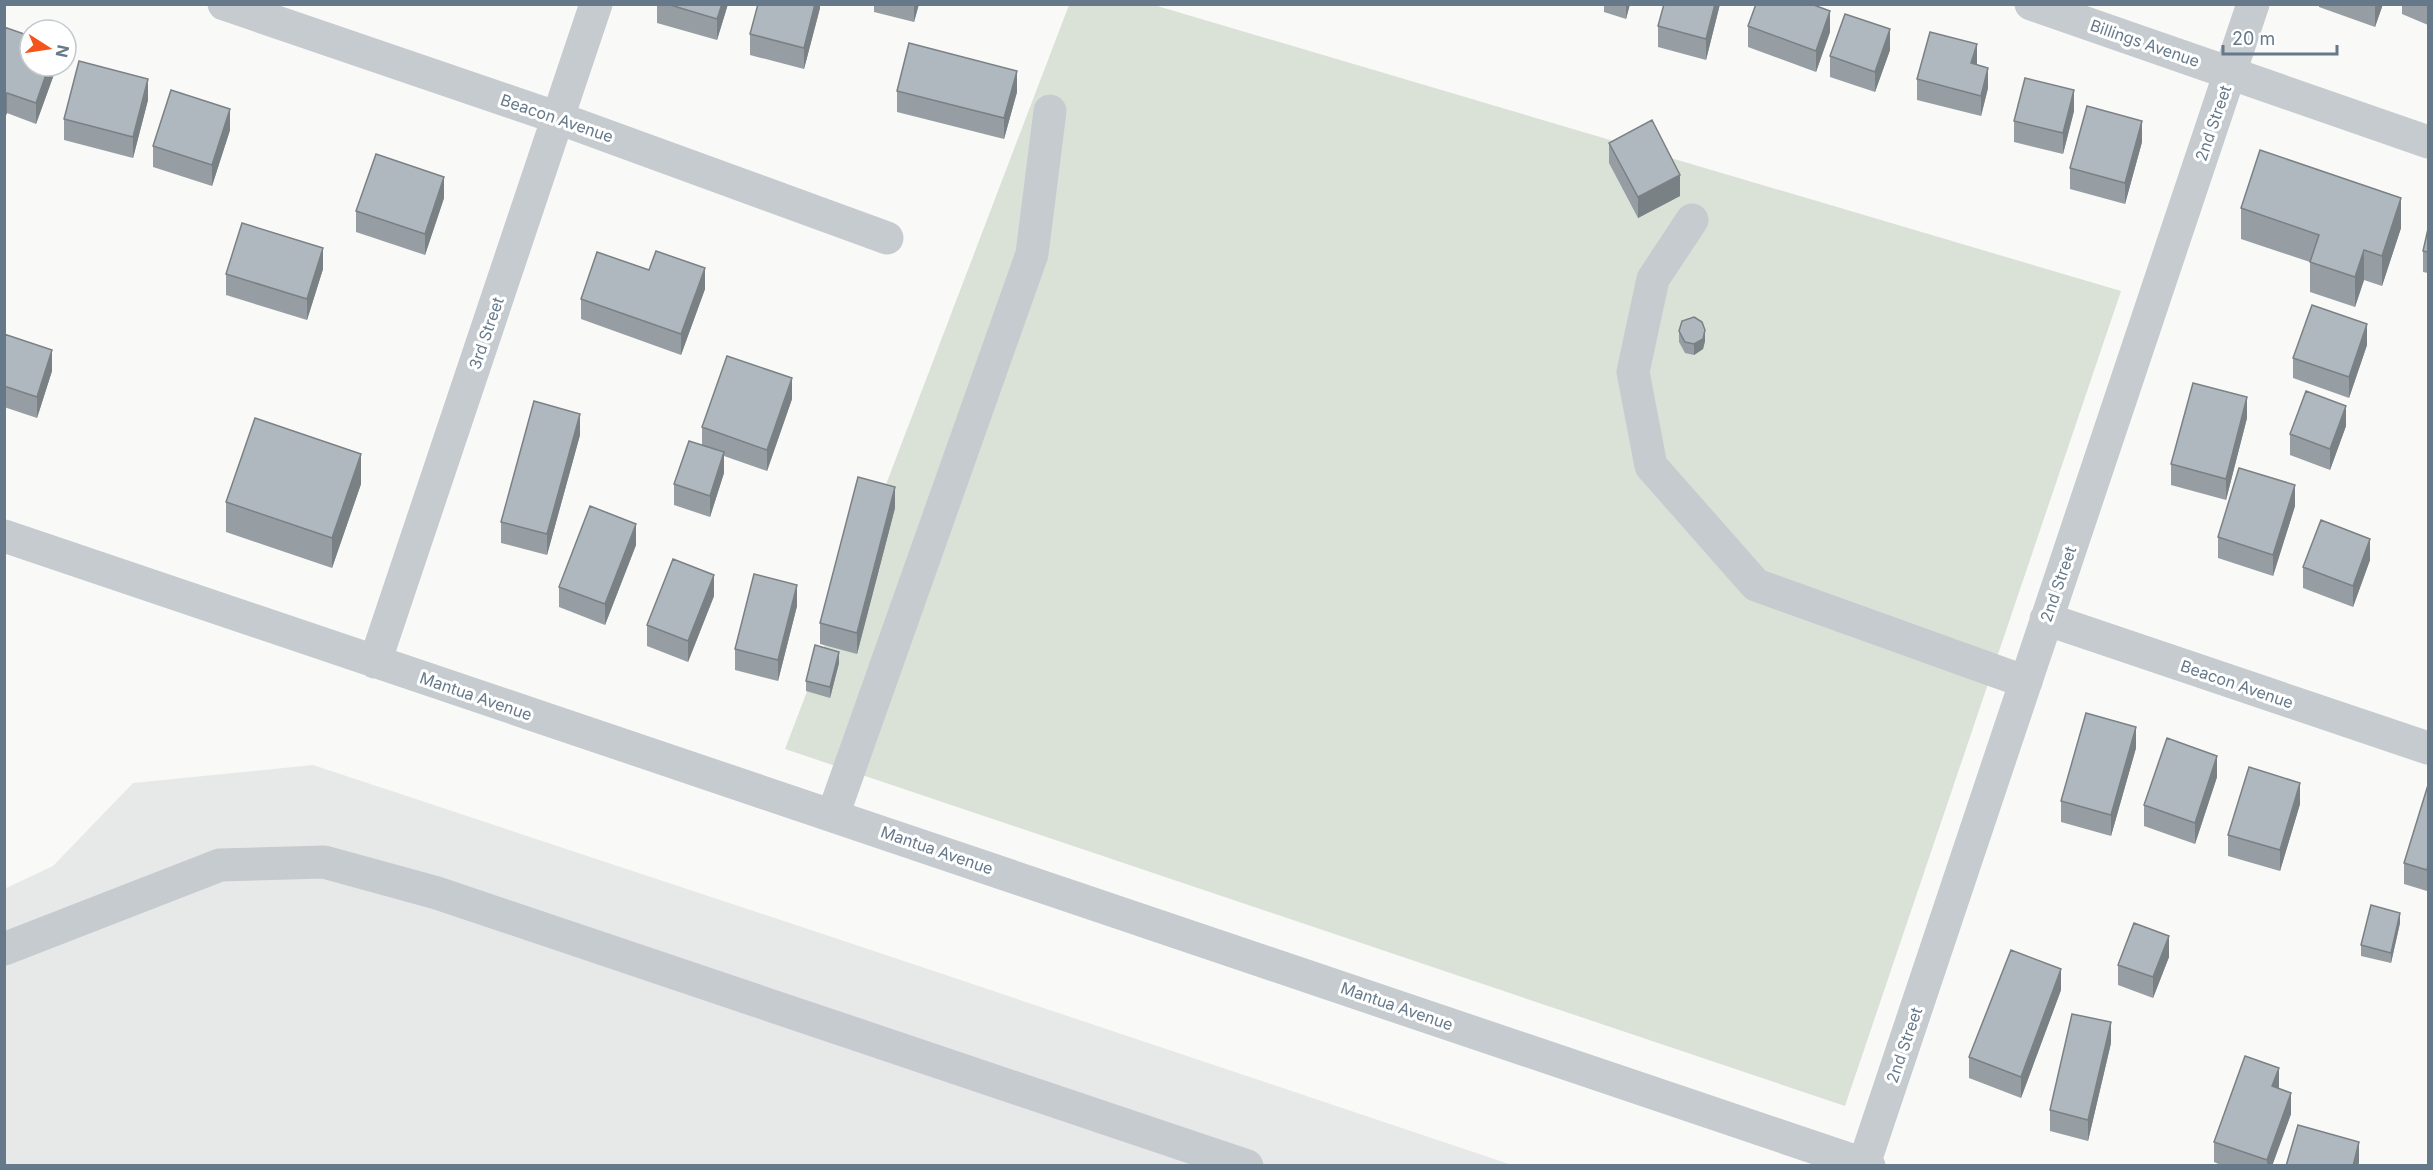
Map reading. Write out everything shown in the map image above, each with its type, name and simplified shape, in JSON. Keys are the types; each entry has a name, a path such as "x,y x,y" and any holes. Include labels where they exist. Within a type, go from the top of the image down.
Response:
{"street":[{"name":"Beacon Avenue","path":"224,4 558,118 887,238"},
{"name":"3rd Street","path":"375,662 596,4"},
{"name":"Billings Avenue","path":"2031,4 2428,142"},
{"name":"2nd Street","path":"1867,1165 2046,619 2253,4"},
{"path":"833,815 1032,254 1050,111"},
{"path":"1692,220 1653,279 1633,372 1650,466 1756,585 2026,682"},
{"name":"Mantua Avenue","path":"7,542 833,815 1867,1165"},
{"name":"Beacon Avenue","path":"2046,619 2428,748"},
{"path":"4,949 220,865 324,862 437,892 1247,1166"}],"shaded area":[{"path":"1069,5 1154,5 2121,291 1845,1106 785,749"},
{"path":"313,765 1512,1165 5,1165 4,889 53,866 133,783"}],"building":[{"path":"667,4 722,4 717,19"},
{"path":"758,4 815,4 804,48 750,34"},
{"path":"1664,4 1715,4 1706,39 1658,26"},
{"path":"1756,4 1811,4 1830,11 1816,51 1748,26"},
{"path":"1845,14 1890,29 1875,72 1830,56"},
{"path":"4,27 18,32 18,78 45,78 36,103 7,93 4,99"},
{"path":"1930,32 1977,44 1971,63 1988,68 1981,96 1917,79"},
{"path":"909,43 1017,71 1004,118 897,91"},
{"path":"79,61 148,79 133,137 64,119 75,78 78,78"},
{"path":"2025,78 2074,90 2063,133 2014,121"},
{"path":"171,90 230,109 212,165 153,146"},
{"path":"2087,106 2142,121 2125,183 2070,168"},
{"path":"1652,120 1680,175 1638,197 1609,143"},
{"path":"2260,150 2401,198 2382,256 2364,250 2355,277 2310,262 2319,235 2241,208"},
{"path":"376,154 444,177 425,234 356,211"},
{"path":"242,223 323,248 307,299 226,274"},
{"path":"2428,229 2428,252 2423,251"},
{"path":"656,251 705,268 681,334 581,299 597,252 649,270"},
{"path":"2312,305 2367,324 2349,377 2293,358"},
{"path":"1694,317 1702,322 1705,330 1703,339 1694,344 1685,342 1679,331 1682,321"},
{"path":"4,334 52,350 37,397 4,386"},
{"path":"727,356 792,378 767,450 702,427"},
{"path":"2193,383 2247,397 2226,479 2171,464"},
{"path":"2306,391 2346,406 2330,449 2290,434"},
{"path":"534,401 580,414 547,534 501,522"},
{"path":"255,418 361,454 332,538 226,502"},
{"path":"689,441 724,452 710,496 674,484"},
{"path":"2239,468 2295,485 2273,555 2218,537"},
{"path":"858,477 895,487 857,633 820,623"},
{"path":"590,506 636,524 605,604 559,587"},
{"path":"2321,520 2370,539 2353,586 2303,567"},
{"path":"673,559 714,575 688,641 647,625"},
{"path":"754,574 797,585 778,660 735,649"},
{"path":"815,645 839,652 830,687 806,681"},
{"path":"2086,713 2136,727 2111,815 2061,801"},
{"path":"2167,738 2217,756 2195,823 2144,805"},
{"path":"2249,767 2300,783 2280,850 2228,835"},
{"path":"2428,785 2428,864 2427,870 2404,863"},
{"path":"2371,905 2400,913 2391,953 2361,945"},
{"path":"2134,923 2169,936 2153,977 2118,965"},
{"path":"2011,950 2061,969 2021,1077 1969,1057"},
{"path":"2072,1014 2111,1022 2088,1120 2050,1110"},
{"path":"2245,1056 2279,1068 2272,1086 2291,1093 2267,1160 2214,1142"},
{"path":"2298,1125 2359,1142 2353,1166 2286,1166"}]}
